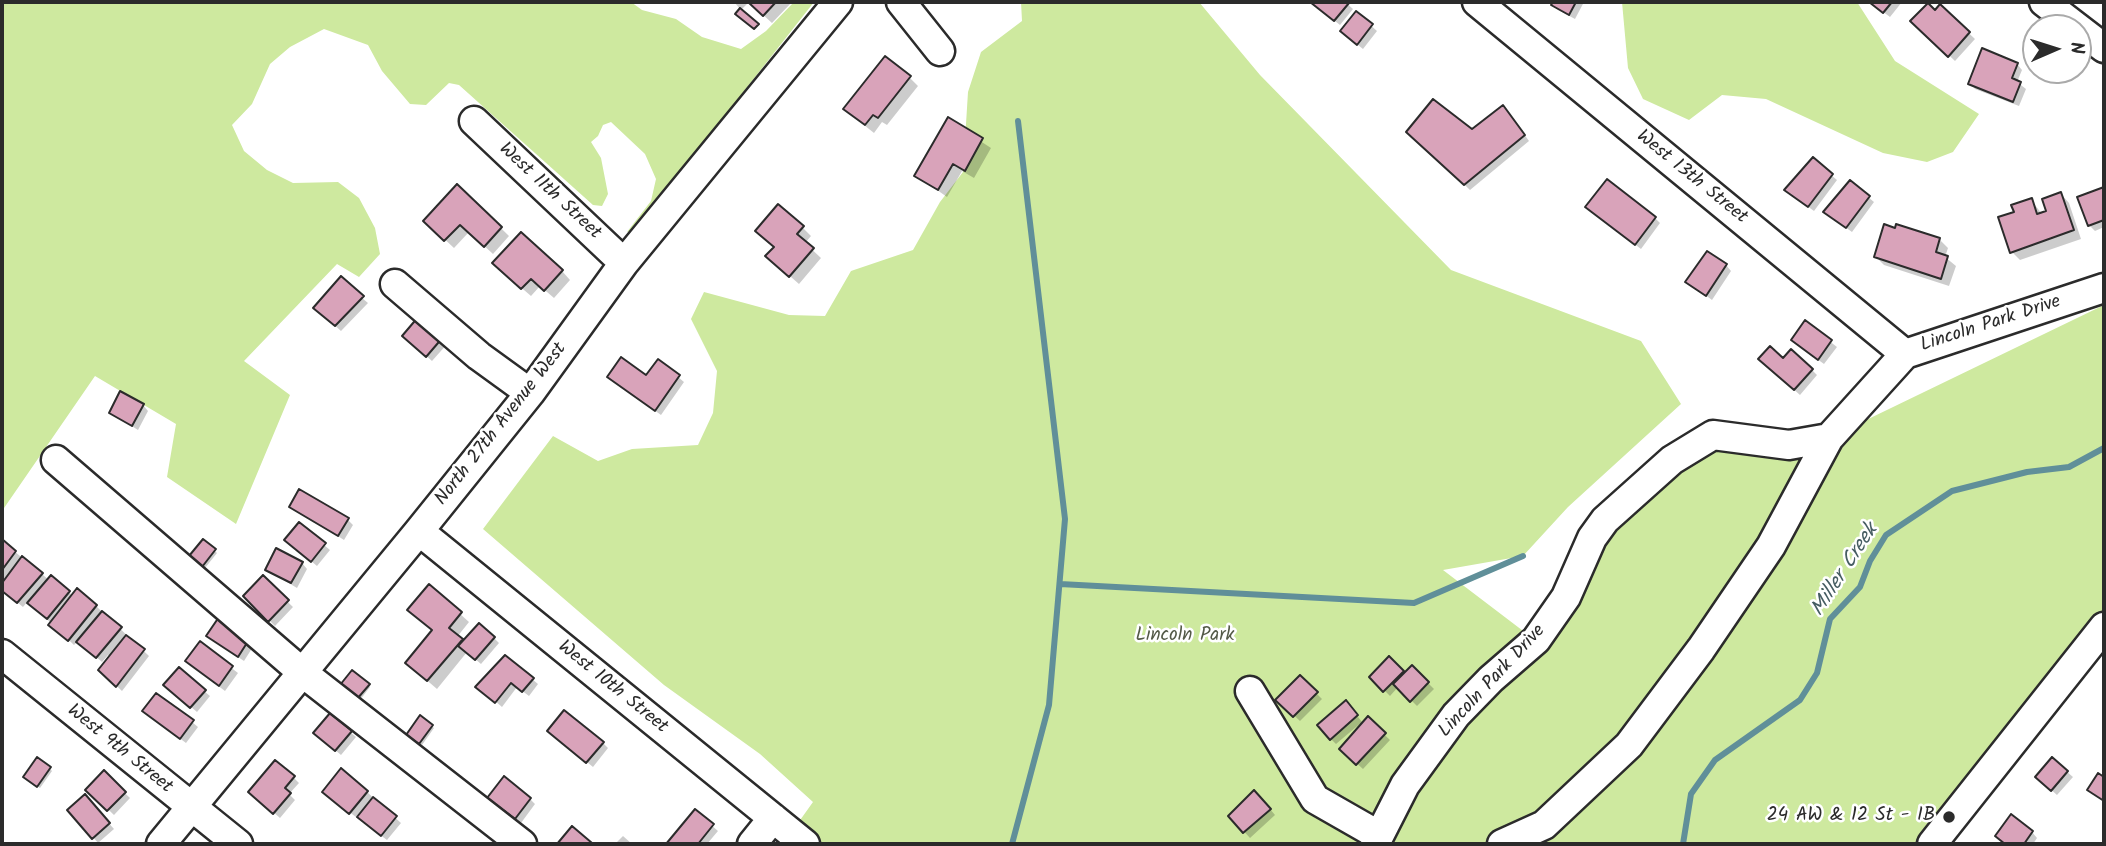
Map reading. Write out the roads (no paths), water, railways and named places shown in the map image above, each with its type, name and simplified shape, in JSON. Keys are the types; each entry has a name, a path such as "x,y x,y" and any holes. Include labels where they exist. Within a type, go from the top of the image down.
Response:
{"street":[{"name":"North 27th Avenue West","path":"161,844 530,393 624,263 838,2"},
{"path":"901,2 940,51"},
{"name":"West 13th Street","path":"1477,2 1905,354"},
{"path":"2044,2 2104,48"},
{"name":"West 11th Street","path":"474,121 624,263"},
{"path":"395,284 479,356 530,393"},
{"name":"Lincoln Park Drive","path":"1502,844 1544,825 1629,745 1702,649 1771,546 1829,438 1905,354 2104,288"},
{"name":"Lincoln Park Drive","path":"1377,840 1405,785 1456,715 1491,679 1536,640 1566,597 1592,538 1605,520 1672,460 1713,435 1789,445 1829,438"},
{"path":"57,460 303,673 522,844"},
{"name":"West 10th Street","path":"419,531 805,844"},
{"path":"1931,844 2104,627"},
{"name":"West 9th Street","path":"2,654 238,844"},
{"path":"1250,691 1315,799 1377,840"},
{"path":"752,844 773,818"}],"waterway":[{"path":"1012,844 1049,705 1065,519 1018,121"},
{"name":"Miller Creek","path":"1683,844 1691,794 1715,760 1800,700 1817,673 1830,619 1860,587 1870,561 1886,535 1952,491 2027,472 2069,467 2104,448"},
{"path":"1060,584 1414,603 1523,556"}],"place":[{"name":"24 AW & 12 St - IB","path":"1949,817"}],"park label":[{"name":"Lincoln Park","path":"1185,637"}]}
